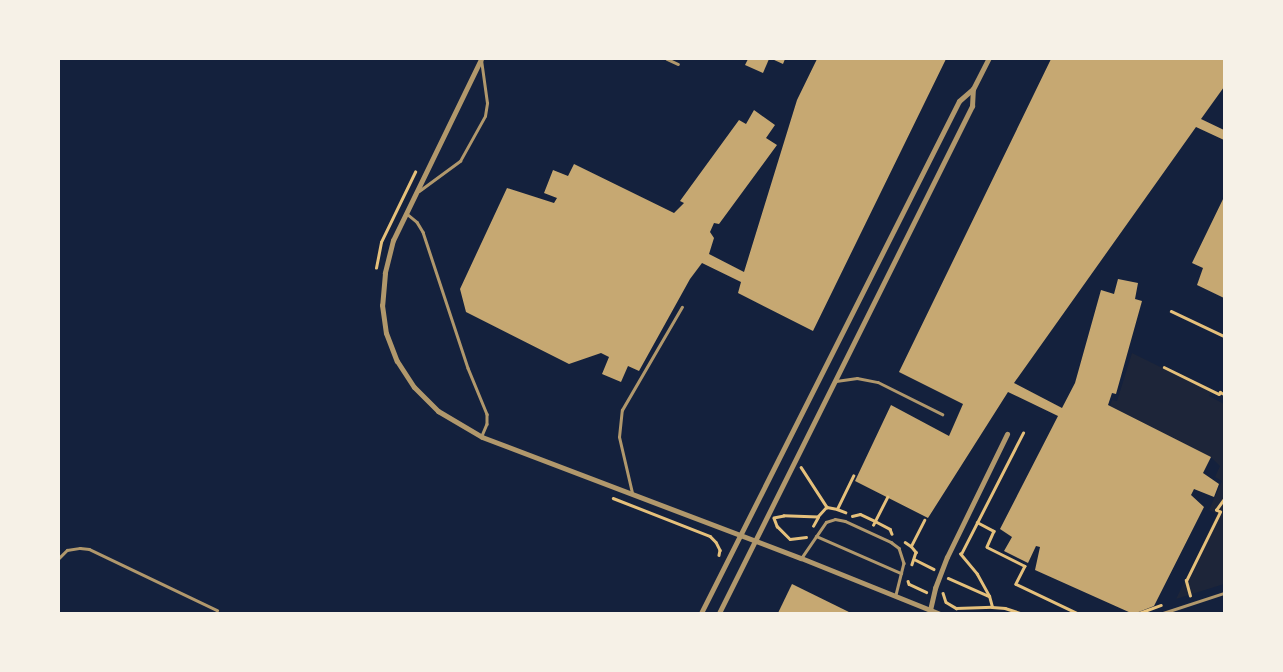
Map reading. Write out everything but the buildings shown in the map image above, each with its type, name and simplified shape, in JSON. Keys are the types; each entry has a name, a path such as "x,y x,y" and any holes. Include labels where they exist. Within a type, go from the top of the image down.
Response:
{"street":[{"path":"481,59 393,240 385,273 382,305 386,333 397,361 414,387 438,411 482,437 632,492 938,613"},
{"path":"719,613 972,106 973,90 988,59"},
{"path":"701,613 959,101 973,90"},
{"path":"930,610 935,588 947,558 1007,434"}],"lane":[{"path":"415,193 460,161 485,116 487,103 481,59"},
{"path":"667,59 678,64"},
{"path":"406,213 417,222 423,232 468,368 487,414 487,424 482,437"},
{"path":"632,492 619,437 622,410 682,307"},
{"path":"836,381 857,378 878,382 942,414"},
{"path":"801,558 822,526 830,520 846,521 896,544 903,557 895,596"},
{"path":"816,536 901,573"},
{"path":"59,558 67,550 89,549 217,610"},
{"path":"1163,613 1224,593"}],"path":[{"path":"376,273 381,242 416,170"},
{"path":"1172,311 1224,336"},
{"path":"1164,367 1219,394 1220,392 1224,394"},
{"path":"992,607 989,596 977,574 960,554 1023,433"},
{"path":"795,471 798,464 806,471 827,507 853,516 860,514 890,529 894,537"},
{"path":"837,509 853,476"},
{"path":"608,496 710,536 720,550 719,558"},
{"path":"875,521 888,497"},
{"path":"1190,596 1186,581 1220,512 1216,510 1224,499"},
{"path":"776,510 774,518 785,535 796,540 806,536 827,507"},
{"path":"774,518 784,516 818,517"},
{"path":"912,546 924,520"},
{"path":"977,522 994,531 987,547 1025,566 1016,584 1077,613"},
{"path":"903,541 912,546 916,552 910,568"},
{"path":"914,560 934,568"},
{"path":"908,574 909,584 927,592 930,586"},
{"path":"947,578 989,596"},
{"path":"943,592 946,602 956,608 1005,608 1020,613"}],"shaded area":[{"path":"1132,353 1211,392 1209,396 1224,404 1224,584 1176,599 1217,514 1209,510 1222,481 1215,477 1220,466 1211,457 1110,406 1112,400 1117,401"}]}
